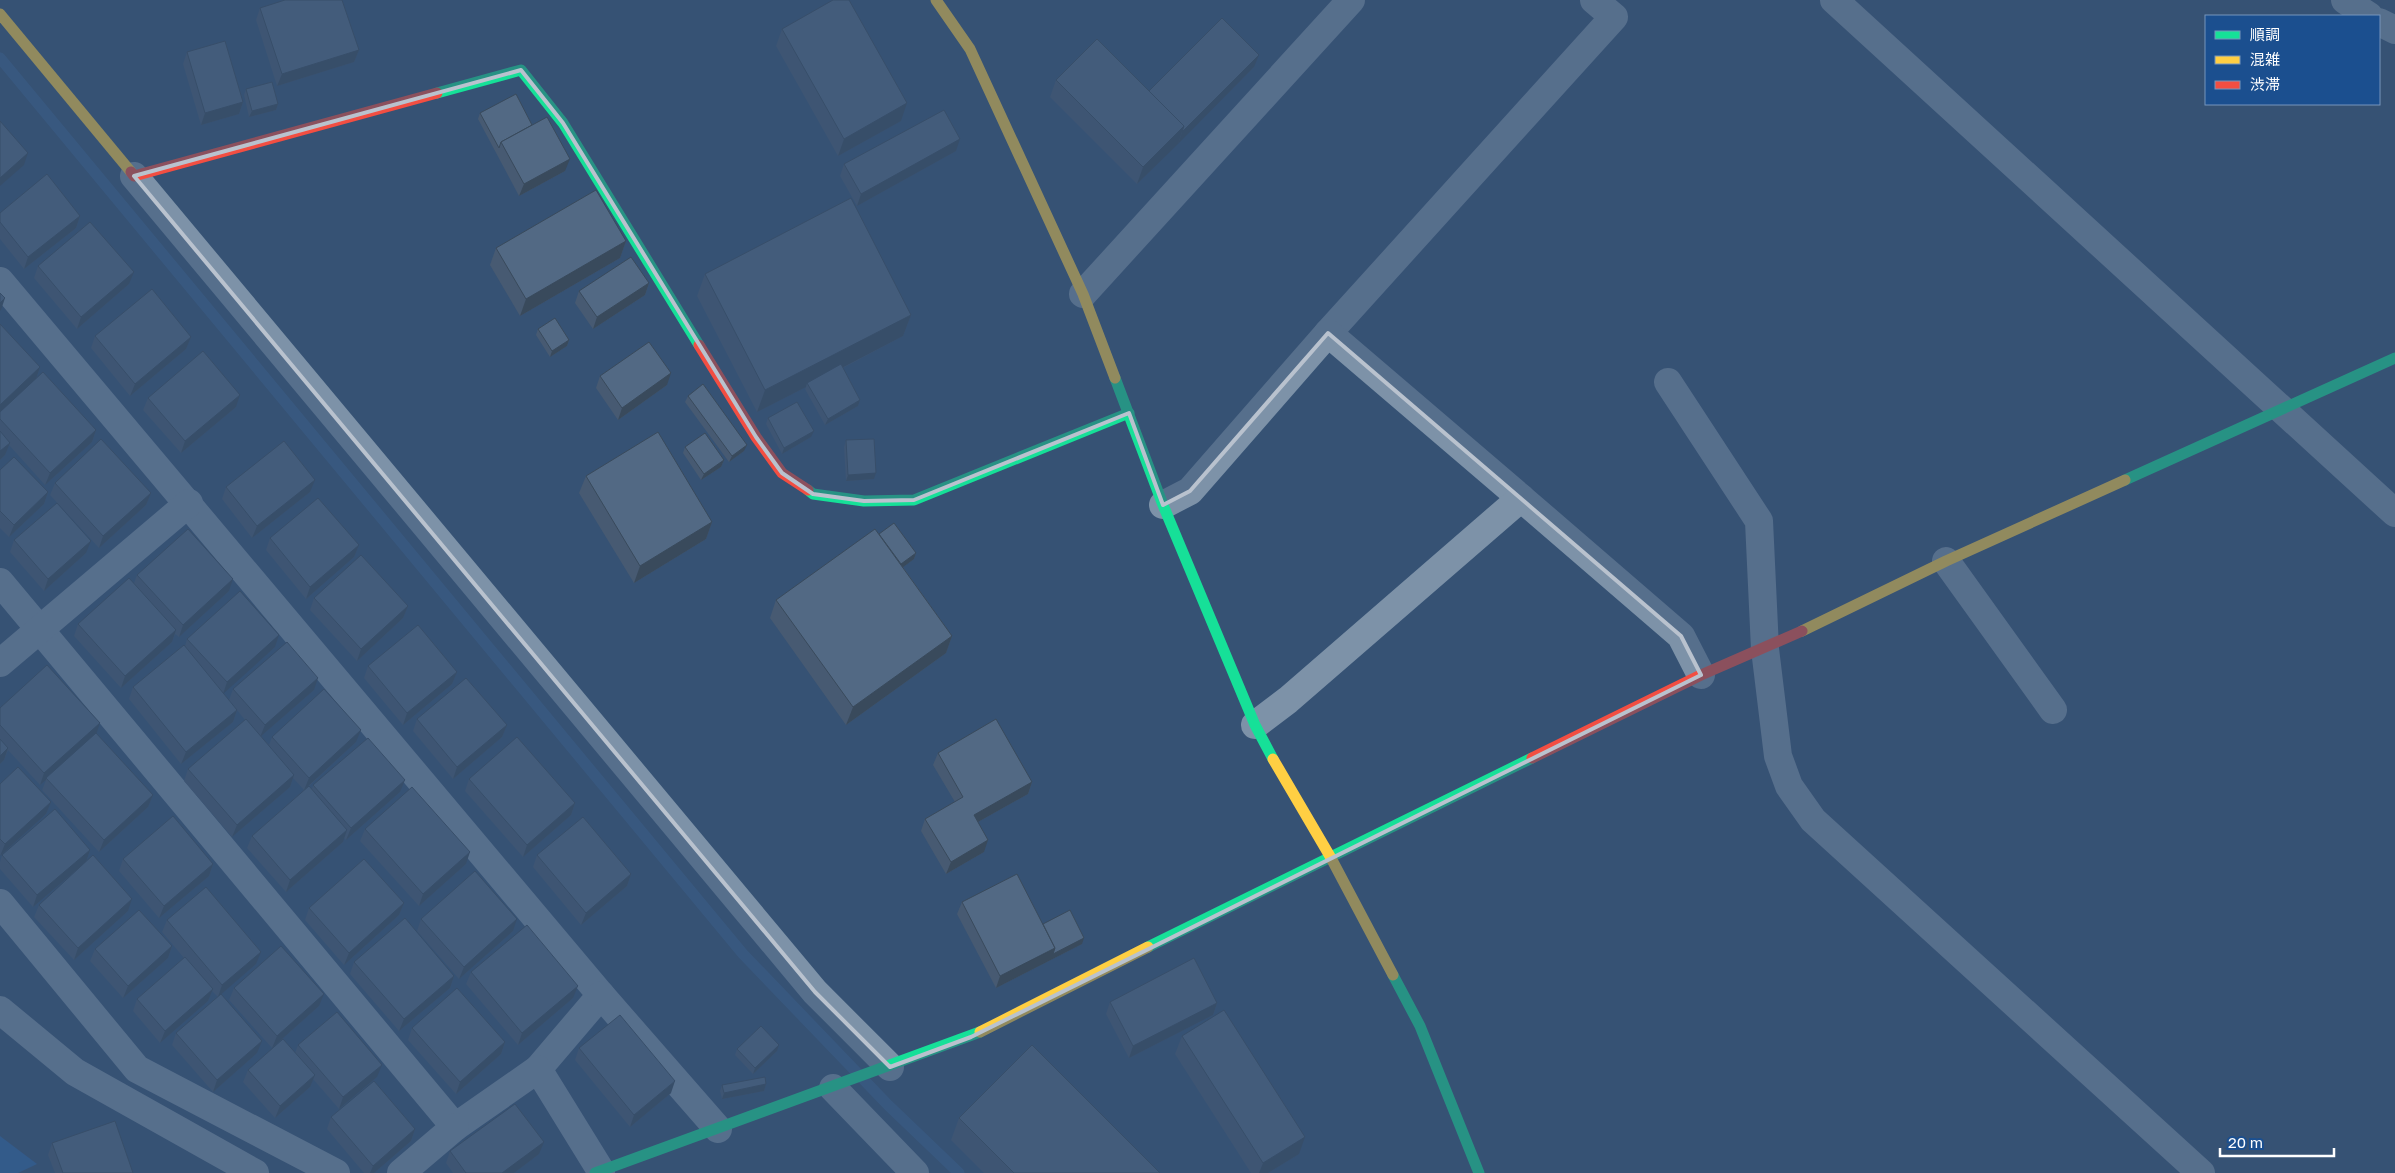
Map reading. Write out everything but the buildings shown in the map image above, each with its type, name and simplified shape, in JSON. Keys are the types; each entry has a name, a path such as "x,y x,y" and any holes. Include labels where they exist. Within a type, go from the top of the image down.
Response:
{"street":[{"path":"936,0 970,48 1083,294 1164,505 1255,725 1294,798 1331,858 1420,1026 1479,1173"},
{"path":"1083,294 1351,0"},
{"path":"1164,505 1190,491 1328,333 1614,17 1594,0"},
{"path":"1834,0 2395,512"},
{"path":"2345,0 2368,15"},
{"path":"0,14 815,992 890,1067"},
{"path":"2380,22 2395,30"},
{"path":"134,176 521,70 563,123 756,437 782,473 813,494 864,502 914,500 1129,413"},
{"path":"0,281 189,503 601,995 718,1129"},
{"path":"1328,333 1681,636 1701,675"},
{"path":"538,1069 598,1172 970,1037 1701,675 1765,649 1946,561 2395,358"},
{"path":"1668,382 1759,521 1765,649 1778,756 1789,786 1813,820 2201,1173"},
{"path":"1255,725 1288,700 1521,498"},
{"path":"0,663 189,503"},
{"path":"1946,561 2053,710"},
{"path":"0,582 455,1127"},
{"path":"0,903 137,1069 336,1173"},
{"path":"401,1173 455,1127 538,1069 601,995"},
{"path":"0,1010 75,1072 255,1173"},
{"path":"833,1088 915,1173"}],"highlighted area":[{"path":"521,70 563,123 756,437 782,473 813,494 864,501 914,500 1129,413 1163,505 1190,491 1328,333 1681,636 1701,675 971,1037 890,1067 815,992 134,176"}],"shaded area":[{"path":"0,1136 37,1164 18,1173 0,1173"}],"waterway":[{"path":"0,58 743,954 888,1105 959,1173"}],"traffic: fast":[{"path":"437,93 521,70 563,123 699,345"},
{"path":"2125,480 2395,358"},
{"path":"1115,378 1163,505 1255,725 1273,759"},
{"path":"808,490 813,494 864,501 914,500 1129,413"},
{"path":"1148,947 1532,758"},
{"path":"1393,975 1420,1026 1479,1173"},
{"path":"595,1173 980,1032"}],"traffic: slow":[{"path":"936,0 970,49 1083,294 1115,378"},
{"path":"0,14 131,172"},
{"path":"1802,631 1946,561 2125,480"},
{"path":"1273,759 1331,858 1393,975"},
{"path":"980,1032 1148,947"}],"traffic: jam":[{"path":"131,172 134,176 437,93"},
{"path":"699,345 756,437 782,473 808,490"},
{"path":"1532,758 1701,675 1802,631"}]}
